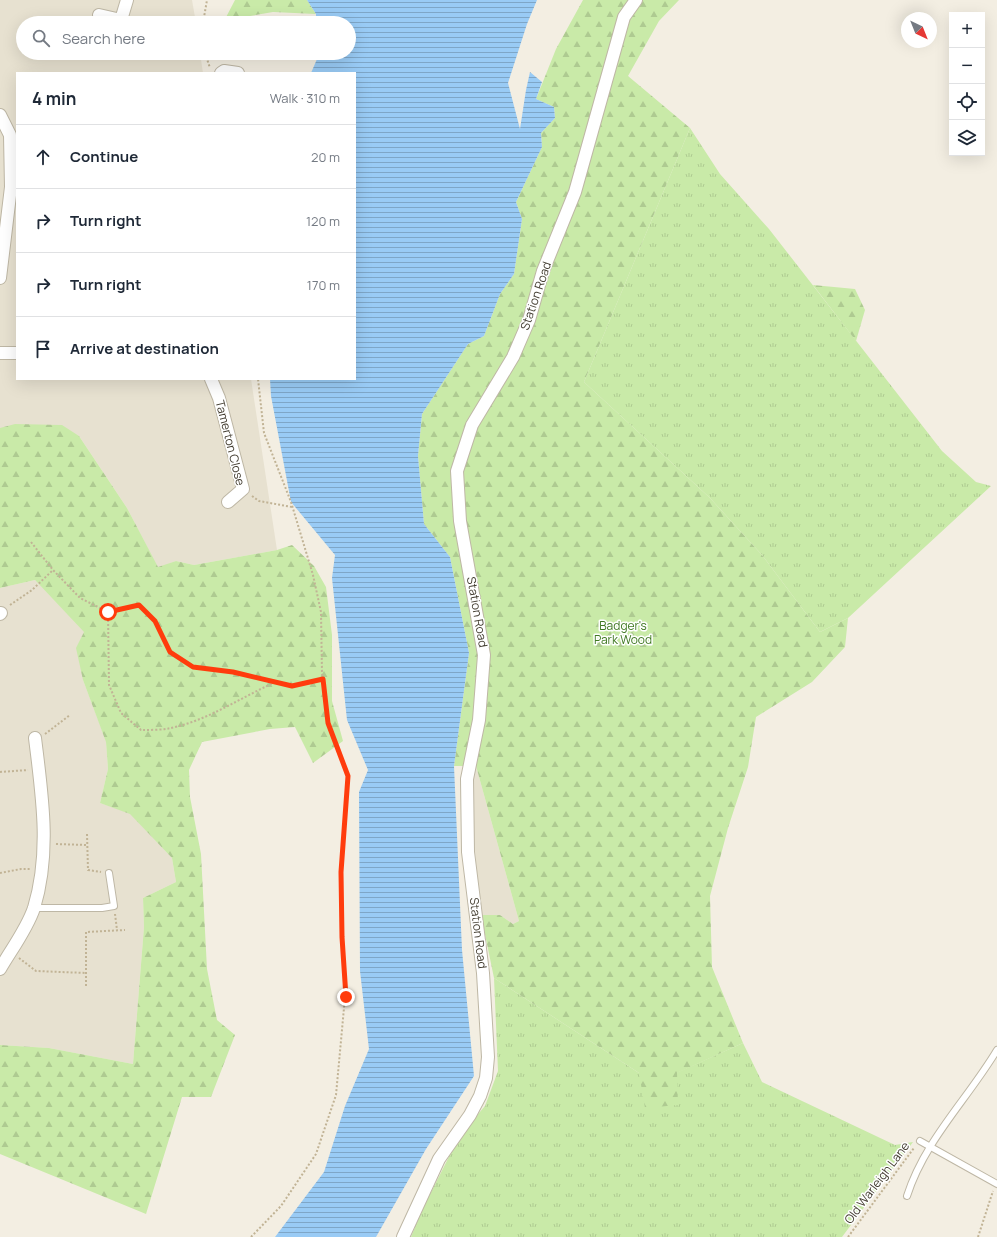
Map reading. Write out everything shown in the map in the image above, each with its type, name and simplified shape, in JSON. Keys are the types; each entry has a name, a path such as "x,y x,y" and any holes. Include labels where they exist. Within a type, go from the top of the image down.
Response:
{"street":[{"path":"122,16 126,0"},
{"name":"Station Road","path":"403,1237 439,1159 470,1115 480,1096 486,1078 488,1057 483,973 468,852 468,779 479,720 484,654 460,521 457,471 472,425 513,357 529,320 543,272 575,192 624,17 636,0"},
{"path":"99,15 103,16"},
{"path":"0,115 10,135 12,227 0,278"},
{"path":"0,353 16,353"},
{"name":"Tamerton Close","path":"211,380 219,398 243,489 228,502"},
{"path":"0,969 34,908 42,871 44,806 35,738"}],"lane":[{"path":"34,908 102,908 114,906 109,873"},
{"path":"908,1196 912,1180 929,1146 997,1050"},
{"path":"920,1141 996,1184"}],"path":[{"path":"204,16 207,0"},
{"path":"207,60 212,72"},
{"path":"252,1237 281,1206 316,1154 336,1095 346,997 342,937 341,872 348,776 328,723 323,679 321,612 313,576 292,507 264,433 258,380"},
{"path":"243,489 259,501 292,507"},
{"path":"31,542 53,570 80,598 108,612 139,605 155,621 170,652 193,667 233,672 292,686 323,679"},
{"path":"2,612 32,590 53,570"},
{"path":"108,612 109,684 121,713 141,730 171,728 218,712 254,691 276,682"},
{"path":"35,738 44,735 70,715"},
{"path":"0,772 39,770"},
{"path":"87,834 88,870 109,873"},
{"path":"67,845 87,845"},
{"path":"0,873 28,869"},
{"path":"114,906 118,930"},
{"path":"86,986 86,932 125,930"},
{"path":"10,952 36,972 86,973"},
{"name":"Old Warleigh Lane","path":"848,1237 920,1141"},
{"path":"978,1237 996,1184"}],"shaded area":[{"path":"0,0 192,0 195,16 16,16 16,60 201,60 203,72 16,72 16,380 251,380 277,550 194,565 176,561 158,568 127,508 79,436 0,428"},
{"path":"35,580 85,632 83,680 106,741 108,769 100,803 130,813 172,858 176,882 143,898 144,927 133,1064 49,1048 0,1045 0,588"},
{"path":"476,766 519,921 513,924 500,915 481,915 469,786"}],"green space":[{"path":"235,0 307,0 316,14 273,12 250,16 227,16"},
{"name":"Badger's Park Wood","path":"583,0 679,0 659,21 628,76 690,128 584,382 710,498 762,555 820,632 848,618 845,647 812,682 756,717 748,767 728,828 710,896 712,967 743,1043 677,1073 678,1105 645,1108 639,1073 494,978 481,915 500,915 513,924 519,921 476,766 454,766 469,653 450,557 424,524 418,456 422,414 468,344 484,336 500,294 514,274 522,219 516,202 542,147 541,133 555,118 554,107 536,99 556,49"},
{"path":"690,128 720,174 769,229 942,451 976,482 991,486 848,618 820,632 762,555 710,498 584,382"},
{"path":"813,285 855,289 865,310 856,341"},
{"path":"15,424 62,425 79,436 127,508 158,567 176,561 194,565 277,550 292,545 314,566 326,587 332,635 332,701 343,741 313,763 295,727 270,729 202,742 189,770 190,797 201,854 207,969 217,1020 235,1035 211,1097 182,1097 146,1214 0,1154 0,1045 49,1048 133,1064 144,927 143,898 176,882 172,858 130,814 100,803 108,769 106,742 83,680 76,648 84,632 35,580 0,588 0,428"},
{"path":"494,978 639,1073 676,1073 743,1043 762,1082 895,1145 913,1142 842,1237 411,1237 421,1212 460,1135 485,1106 498,1071"}],"water":[{"path":"307,0 537,0 527,24 508,83 520,129 530,72 542,82 536,99 554,107 555,118 541,133 542,147 516,202 522,219 514,274 500,294 484,336 468,344 422,414 418,456 424,524 450,557 469,653 454,766 462,950 474,1076 426,1149 376,1237 275,1237 324,1172 345,1106 369,1049 360,971 359,792 368,770 347,720 332,578 335,555 291,502 271,396 270,380 356,380 356,72 311,72 317,60 356,60 356,16 316,16"}],"route":[{"path":"108,612 139,605 155,621 170,652 193,667 233,672 292,686 323,679 328,723 348,776 341,872 342,937 346,997"}]}
